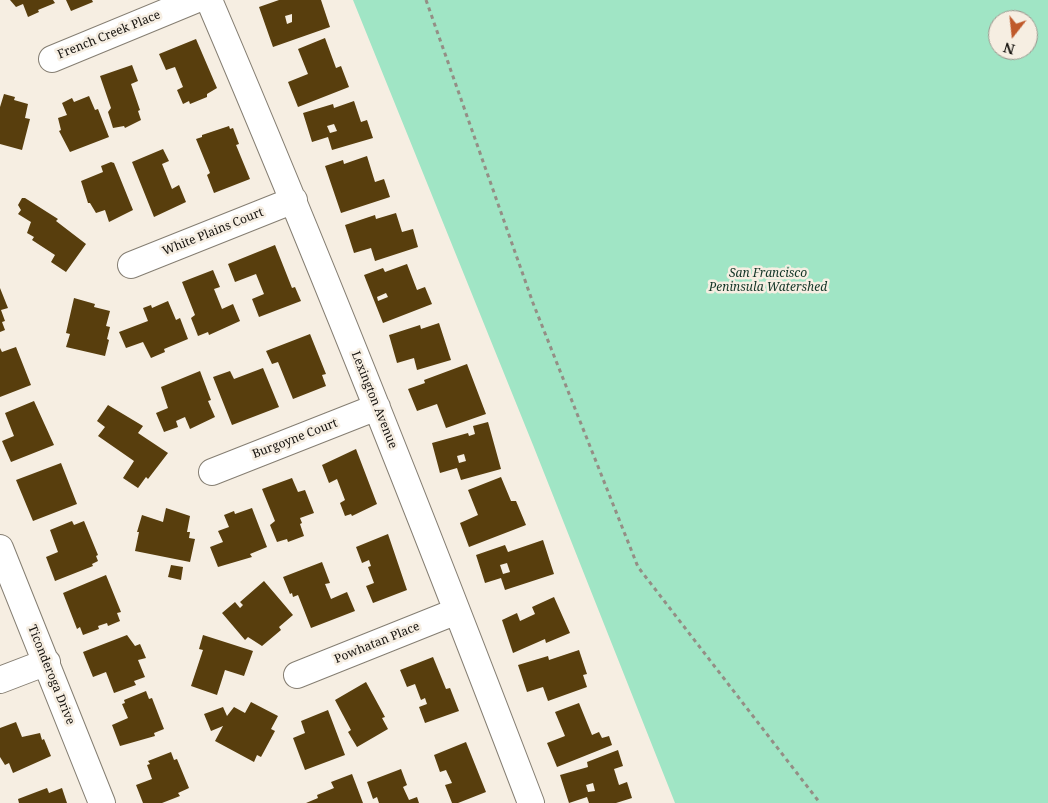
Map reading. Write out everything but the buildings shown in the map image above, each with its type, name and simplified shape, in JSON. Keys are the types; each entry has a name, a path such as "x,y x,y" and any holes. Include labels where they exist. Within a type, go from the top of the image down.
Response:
{"street":[{"name":"French Creek Place","path":"52,59 195,0"},
{"name":"Lexington Avenue","path":"209,0 294,200 377,407 530,803"},
{"name":"White Plains Court","path":"131,265 294,200"},
{"name":"Burgoyne Court","path":"212,472 377,407"},
{"name":"Ticonderoga Drive","path":"0,548 102,803"},
{"name":"Powhatan Place","path":"297,675 457,611"},
{"path":"0,680 47,662"}],"path":[{"path":"426,0 533,303 638,567 820,803"}],"green space":[{"name":"San Francisco Peninsula Watershed","path":"353,0 1048,0 1048,803 675,803"}]}
